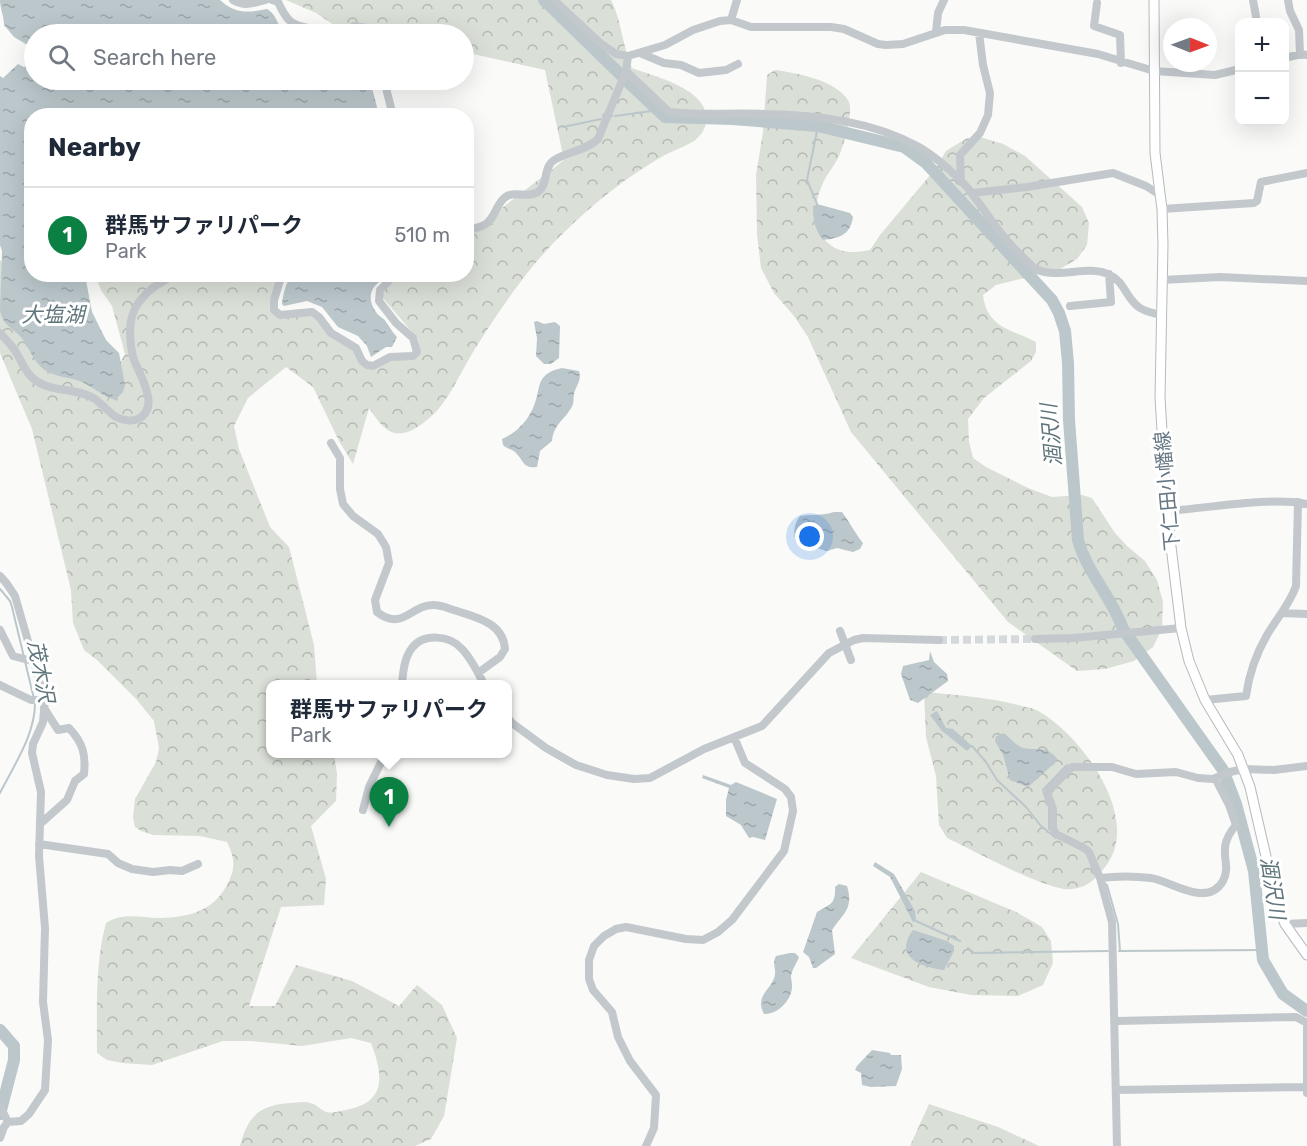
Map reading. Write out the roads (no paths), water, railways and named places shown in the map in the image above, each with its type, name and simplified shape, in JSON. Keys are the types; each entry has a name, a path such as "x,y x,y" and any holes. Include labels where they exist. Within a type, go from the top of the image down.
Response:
{"main road":[{"name":"下仁田小幡線","path":"1154,0 1155,153 1162,209 1159,372 1167,514 1181,628 1189,661 1205,700 1244,769 1276,900 1285,924 1307,954"}],"street":[{"path":"233,0 248,5 265,0"},
{"path":"272,0 278,2 285,18 292,24"},
{"path":"554,0 600,43 615,54 628,56 665,45 693,30 720,21 731,20 751,27 844,29 886,45 903,44 936,32 964,30 1090,52 1154,71 1215,75 1235,70"},
{"path":"731,20 737,0"},
{"path":"936,32 938,13 944,0"},
{"path":"1253,0 1256,18"},
{"path":"1288,0 1290,11 1299,30 1303,55"},
{"path":"1097,3 1094,26 1120,35 1121,63"},
{"path":"962,182 960,155 980,133 988,115 990,93 983,65 979,33"},
{"path":"640,53 664,63 681,65 699,72 726,70 738,64"},
{"path":"474,228 485,225 502,200 509,194 531,195 538,192 542,187 547,166 554,160 590,146 598,139 626,71 628,56"},
{"path":"626,71 669,112 766,114 855,123 884,131 921,148 962,182 1015,250 1038,270 1056,273 1092,270 1109,274 1123,285 1131,299 1140,308 1161,315"},
{"path":"386,90 391,108"},
{"path":"972,193 1113,173 1146,186 1160,195"},
{"path":"1162,209 1254,203 1257,201 1261,182 1307,173"},
{"path":"1070,306 1111,302 1109,274"},
{"path":"1162,280 1220,277 1307,281"},
{"path":"0,333 17,353 26,372 36,381 58,389 81,393 123,420 138,419 144,414 148,405 148,393 133,356 131,324 133,313 151,289 164,282"},
{"path":"280,282 274,300 274,310 280,315 312,312 319,317 331,333 356,348 367,365 373,366 390,357 412,356 417,352 413,338 379,301 380,290 388,282"},
{"path":"331,443 339,458 343,504 354,516 378,534 386,547 389,563 375,600 377,612 392,620 435,605 481,619 494,626 502,634 505,649 500,657 478,673"},
{"path":"1167,514 1189,509 1266,502 1307,504"},
{"path":"1205,700 1246,696 1254,661 1267,634 1293,596 1296,586 1298,502"},
{"path":"0,576 15,596 44,704 58,730 69,728 81,741 86,761 84,774 75,781 67,800 40,824"},
{"path":"1282,612 1307,614"},
{"path":"1035,639 1073,638 1181,628"},
{"path":"0,630 13,656 32,661"},
{"path":"840,631 851,660"},
{"path":"403,680 412,647 424,640 439,637 451,640 462,649 482,680"},
{"path":"512,723 546,748 576,765 607,775 634,779 651,778 704,748 762,726 829,653 854,640 939,640"},
{"path":"0,685 44,704"},
{"path":"0,1138 8,1122 21,1121 29,1114 45,1090 48,1040 43,1002 45,940 39,844 41,792 32,753 33,744 43,722 44,704"},
{"path":"646,1146 654,1128 656,1095 630,1061 618,1037 612,1012 592,990 589,979 589,960 594,946 604,936 616,929 626,927 686,939 704,940 732,920 784,851 793,811 791,797 785,789 745,763 734,737"},
{"path":"363,810 369,787 383,758"},
{"path":"1117,1146 1112,922 1100,878 1089,852 1056,834 1053,828 1053,809 1048,795 1049,790 1072,767 1112,767 1136,774 1176,772 1198,778 1218,777 1244,769 1274,770 1307,766"},
{"path":"1100,878 1153,878 1184,891 1201,893 1213,890 1222,882 1225,872 1224,847 1228,835 1236,825 1218,777"},
{"path":"39,844 108,854 132,869 153,873 170,870 182,871 198,864"},
{"path":"1285,924 1307,923"},
{"path":"1116,1021 1296,1017 1307,1023 1307,1093"},
{"path":"1116,1090 1307,1087"},
{"path":"0,1106 8,1122"}],"water":[{"path":"0,0 220,0 236,10 267,9 279,24 24,24 24,43 14,37 4,25"},
{"name":"大塩湖","path":"18,64 24,67 24,90 373,90 377,108 24,108 24,282 86,282 92,312 106,340 119,353 125,385 123,392 115,400 82,382 45,370 1,315 0,76 3,78"},
{"path":"817,204 850,213 853,217 847,232 839,237 823,240 814,221 813,207"},
{"path":"287,282 379,282 372,292 373,308 397,337 392,347 386,347 371,357 367,346 358,336 338,327 322,307 307,301 284,306 282,304"},
{"path":"534,322 544,324 555,322 560,326 559,358 551,364 544,364 536,356 537,338"},
{"path":"562,368 579,371 580,378 573,404 555,429 552,441 540,451 537,467 529,467 519,456 503,445 502,439 528,418 543,378"},
{"path":"842,512 845,516 863,543 860,549 853,552 837,548 827,551 796,542 795,528 800,516"},
{"path":"930,651 934,662 947,674 948,681 918,703 910,700 901,674 903,666 929,660"},
{"path":"937,711 946,728 953,729 972,746 967,751 942,731 930,715"},
{"path":"1004,733 1021,747 1046,750 1058,760 1028,787 1010,780 1003,755 995,741 996,736"},
{"path":"703,775 731,785 736,782 777,799 765,840 749,838 741,825 726,816 729,788 702,778"},
{"path":"875,862 894,874 915,911 916,921 913,922 890,877 873,866"},
{"path":"839,884 847,886 849,900 846,910 832,930 835,954 813,968 809,957 803,952 817,912 831,903 835,887"},
{"path":"913,930 947,941 954,946 954,951 944,970 919,963 908,954 906,947"},
{"path":"795,953 799,957 791,976 790,996 779,1009 764,1014 761,1007 762,997 775,975 776,956"},
{"path":"872,1050 901,1055 902,1069 896,1086 862,1085 861,1073 855,1070"}],"waterway":[{"name":"涸沢川","path":"544,0 623,77"},
{"name":"涸沢川","path":"628,82 665,117 733,119 818,126 904,147 926,163 1052,300 1065,331 1078,540 1082,552 1113,606 1123,629 1223,770 1236,804 1254,871 1263,960 1283,994 1307,1011"},
{"path":"615,116 659,110"},
{"path":"563,127 601,119"},
{"path":"817,204 807,180 818,126"},
{"name":"茂木沢","path":"0,589 12,607 35,703 28,738 0,793"},
{"path":"972,746 986,762 997,780 1026,807 1041,826 1056,838"},
{"path":"1047,803 1043,790 1067,765"},
{"path":"1049,808 1049,829"},
{"path":"1091,866 1094,874"},
{"path":"1103,882 1107,885 1118,924 1120,951"},
{"path":"916,921 960,941"},
{"path":"968,948 974,953 1108,951"},
{"path":"1119,951 1262,950"},
{"path":"0,1030 14,1046 14,1060 0,1114"}],"tunnel":[{"path":"939,640 1035,639"}],"place":[{"name":"群馬サファリパーク","path":"389,827"}]}
